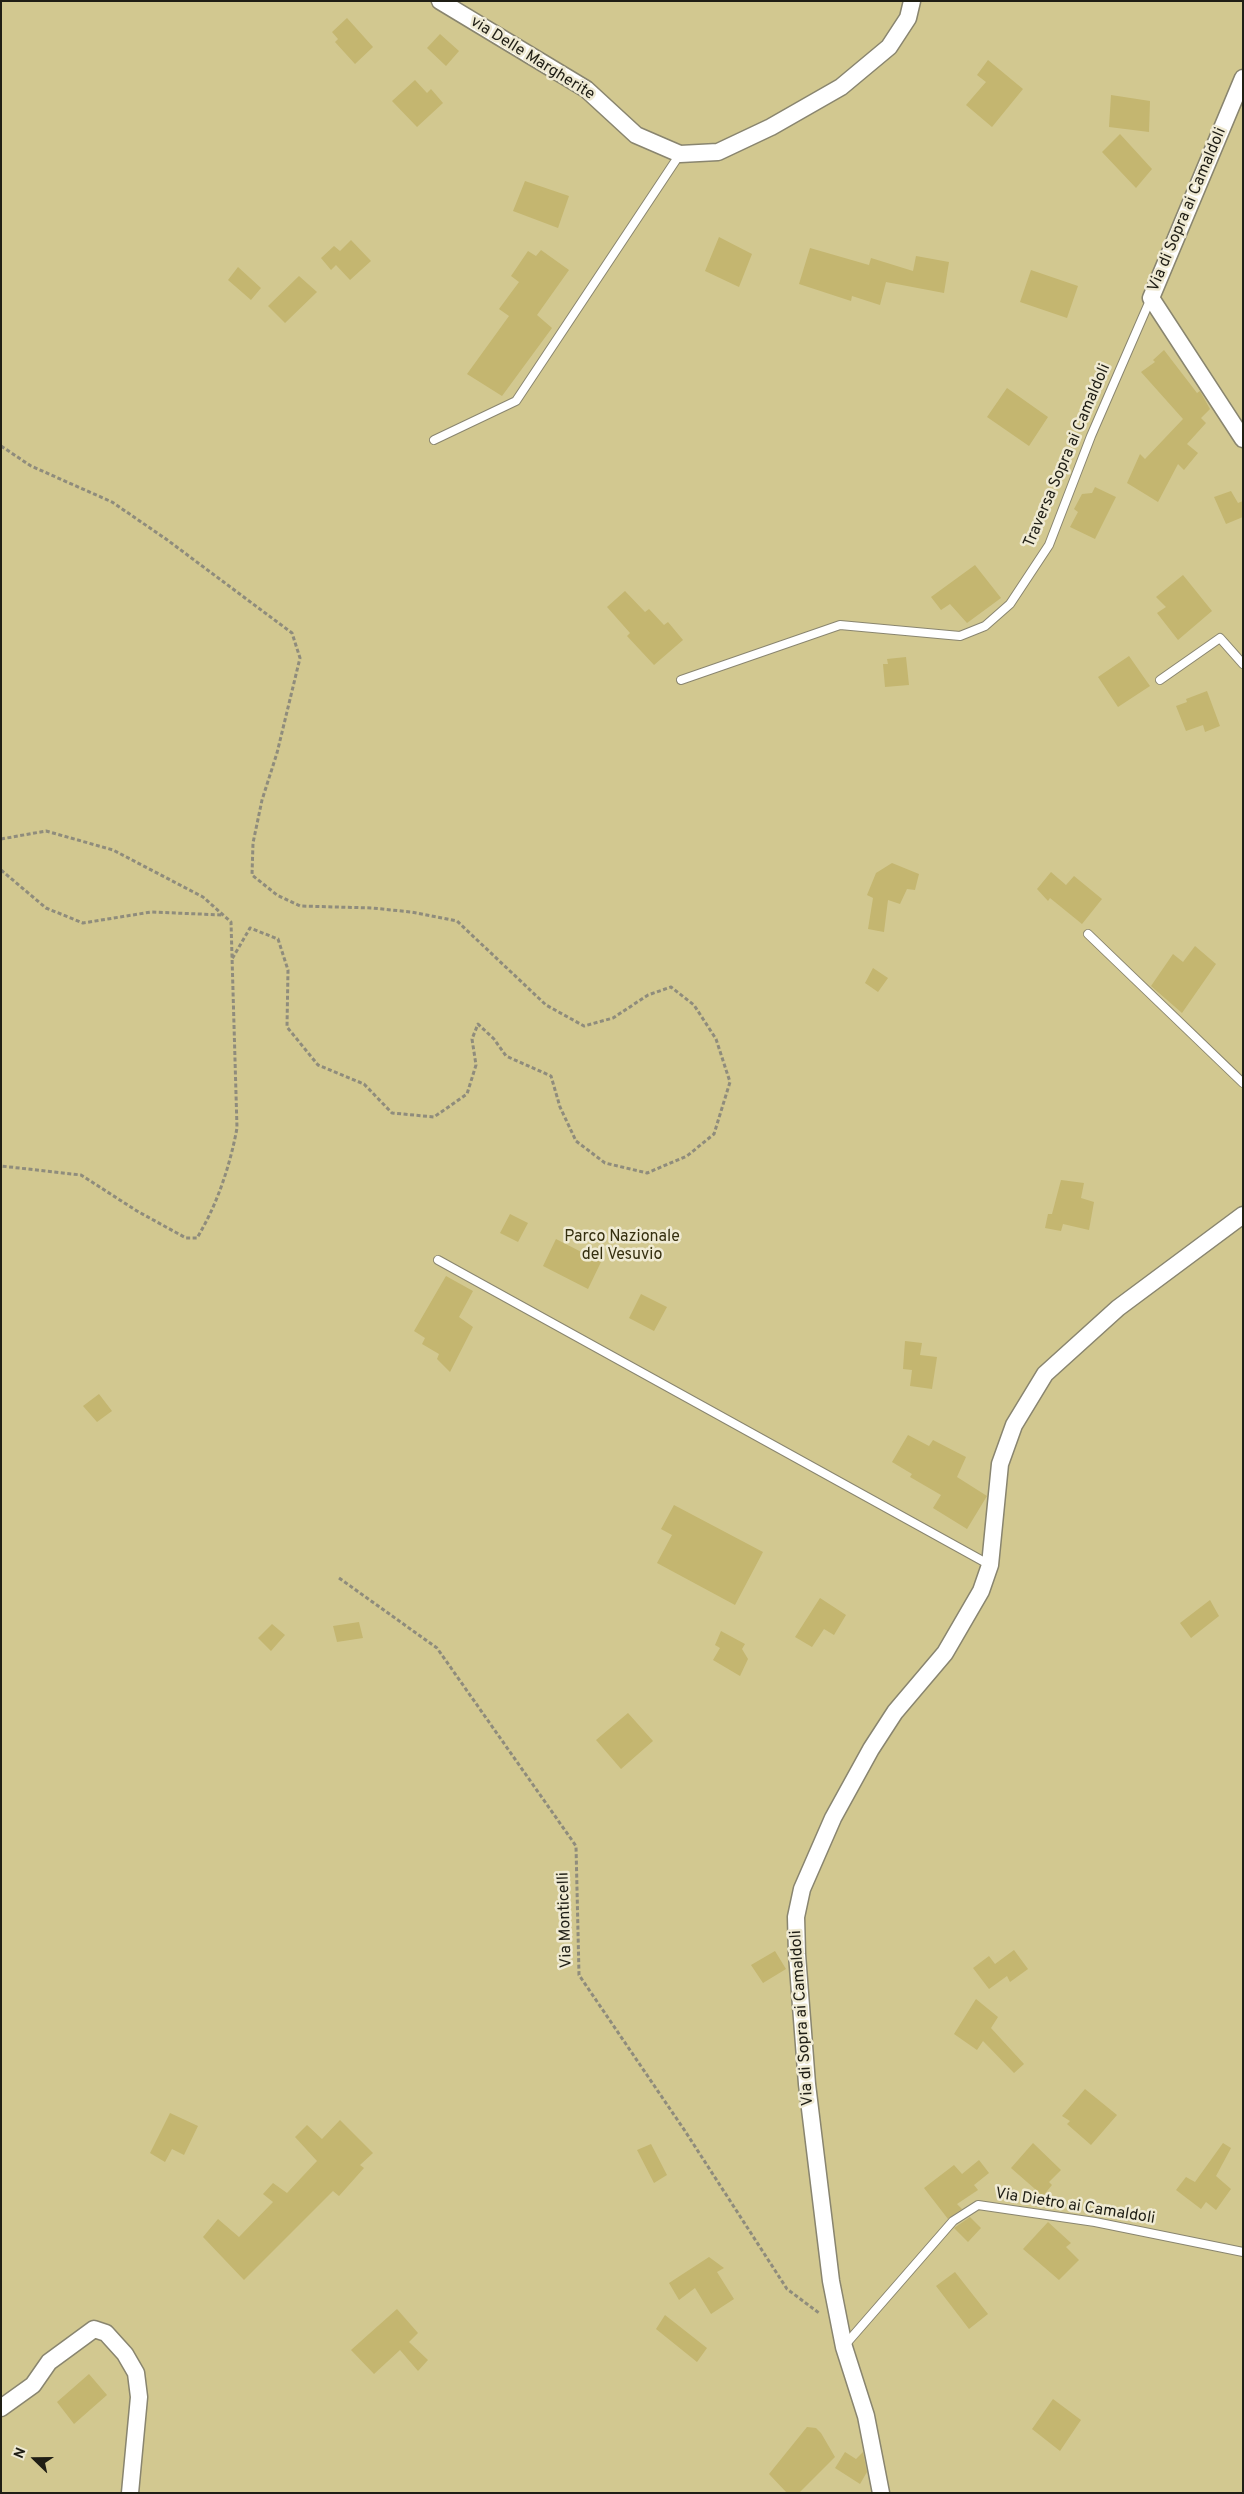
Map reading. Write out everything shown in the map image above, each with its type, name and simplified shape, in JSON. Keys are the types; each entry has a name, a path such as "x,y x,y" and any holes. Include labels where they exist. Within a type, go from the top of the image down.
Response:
{"street":[{"name":"via Delle Margherite","path":"440,1 586,89 636,135 680,154 718,152 771,127 841,87 889,47 908,18 912,1"},
{"name":"Via di Sopra ai Camaldoli","path":"1243,78 1151,298 1243,439"},
{"name":"Via di Sopra ai Camaldoli","path":"881,2493 866,2416 839,2329 831,2281 807,2084 796,1917 802,1889 846,1793 894,1712 945,1653 981,1591 990,1565 1000,1464 1014,1425 1045,1374 1118,1308 1243,1216"},
{"path":"1,2408 33,2385 49,2362 87,2334 94,2329 106,2332 125,2354 136,2373 139,2397 130,2493"}],"lane":[{"path":"434,440 516,401 680,154"},
{"name":"Traversa Sopra ai Camaldoli","path":"682,680 840,625 960,636 985,626 1010,604 1049,545 1091,436 1151,298"},
{"path":"1160,680 1220,638 1243,664"},
{"path":"1088,934 1243,1083"},
{"path":"438,1260 990,1565"},
{"name":"Via Dietro ai Camaldoli","path":"844,2347 953,2221 978,2206 1095,2222 1243,2252"}],"path":[{"path":"1,446 31,466 112,502 166,538 292,633 300,658 277,753 262,800 253,843 252,875 277,895 300,906 372,908 411,912 457,921 546,1004 584,1026 613,1018 648,995 671,988 694,1005 716,1039 730,1082 714,1134 687,1156 647,1173 605,1163 576,1141 560,1107 551,1076 506,1056 494,1039 478,1024 472,1039 476,1064 467,1094 434,1117 392,1113 364,1084 318,1065 286,1027 288,970 278,939 250,928 232,959"},
{"path":"1,839 46,831 113,850 203,897 231,922 237,1128 232,1156 207,1222 197,1238 186,1238 137,1211 81,1175 1,1166"},
{"path":"1,870 46,908 83,923 151,912 224,915"},
{"name":"Via Monticelli","path":"338,1578 438,1648 576,1846 579,1975 685,2131 787,2289 839,2329"}],"green space":[{"name":"Parco Nazionale del Vesuvio","path":"1,1 1243,1 1243,2493 1,2493"}],"building":[{"path":"347,18 373,47 355,64 335,42 338,39 332,32"},
{"path":"440,34 459,51 446,66 427,48"},
{"path":"988,60 1023,89 992,127 966,105 986,82 977,75"},
{"path":"415,80 427,93 431,89 443,103 417,127 392,101"},
{"path":"1111,95 1150,101 1149,132 1109,127"},
{"path":"1120,134 1152,169 1136,188 1102,152"},
{"path":"525,181 569,196 558,228 513,211"},
{"path":"719,237 752,254 739,287 705,271"},
{"path":"351,240 371,261 350,280 336,265 331,270 321,258 334,246 340,251"},
{"path":"810,248 869,265 871,258 913,271 916,256 949,262 944,293 886,282 880,305 852,296 851,301 799,284"},
{"path":"541,250 569,270 537,315 552,328 502,396 467,374 509,316 499,309 519,282 511,276 528,251 536,256"},
{"path":"238,267 261,288 251,300 228,280"},
{"path":"1031,270 1078,286 1067,318 1020,302"},
{"path":"299,276 317,292 285,323 268,306"},
{"path":"1164,350 1197,393 1200,391 1210,409 1201,418 1206,423 1187,444 1198,453 1184,470 1178,464 1158,502 1127,483 1140,454 1145,459 1183,419 1141,372 1155,362 1153,360"},
{"path":"1007,388 1048,417 1029,446 987,417"},
{"path":"1095,487 1116,497 1095,539 1070,527 1078,512 1074,509 1082,494 1092,493"},
{"path":"1231,491 1238,503 1243,501 1243,517 1226,524 1214,497"},
{"path":"975,565 1001,598 967,623 950,604 941,610 931,597"},
{"path":"1183,575 1212,611 1178,640 1157,613 1166,607 1156,597"},
{"path":"625,591 645,612 649,609 664,625 668,622 683,640 654,665 627,636 630,633 607,607"},
{"path":"1129,656 1150,686 1118,707 1098,677"},
{"path":"906,657 909,685 885,687 883,664 888,664 887,659"},
{"path":"1207,691 1220,726 1205,732 1203,725 1186,731 1176,706 1187,702 1186,699"},
{"path":"892,863 919,874 915,890 907,889 900,904 888,900 884,932 868,929 873,898 867,895 876,873"},
{"path":"1051,872 1066,885 1074,876 1102,899 1082,924 1050,898 1048,901 1037,889"},
{"path":"1195,946 1216,964 1182,1013 1151,986 1173,954 1183,962"},
{"path":"873,968 888,978 878,992 865,983"},
{"path":"1061,1180 1084,1183 1081,1198 1094,1202 1089,1230 1063,1224 1061,1231 1045,1228 1048,1214 1052,1214"},
{"path":"510,1214 528,1223 518,1242 500,1233"},
{"path":"556,1239 601,1262 588,1289 543,1266"},
{"path":"446,1276 473,1291 459,1317 473,1327 450,1372 437,1359 439,1354 422,1344 425,1338 414,1331"},
{"path":"641,1294 667,1307 654,1331 629,1318"},
{"path":"905,1341 922,1343 920,1355 937,1357 932,1389 910,1386 912,1370 903,1369"},
{"path":"99,1394 112,1411 97,1422 83,1406"},
{"path":"908,1435 929,1446 933,1440 966,1457 957,1477 987,1496 967,1529 933,1508 941,1495 910,1477 912,1474 892,1462"},
{"path":"674,1505 763,1552 735,1605 657,1563 672,1535 661,1529"},
{"path":"820,1598 846,1615 834,1635 824,1629 812,1647 795,1637"},
{"path":"1210,1600 1219,1616 1191,1638 1180,1623"},
{"path":"359,1622 363,1638 337,1642 333,1626"},
{"path":"272,1624 285,1635 271,1651 258,1638"},
{"path":"721,1631 745,1644 742,1649 748,1659 740,1676 713,1660 720,1648 715,1645"},
{"path":"628,1713 653,1741 621,1769 596,1740"},
{"path":"1014,1950 1028,1969 1010,1982 1007,1976 989,1989 973,1968 989,1956 995,1964"},
{"path":"775,1951 786,1969 763,1983 751,1965"},
{"path":"976,1999 998,2017 991,2028 1024,2064 1014,2073 983,2041 977,2050 954,2034"},
{"path":"1085,2089 1117,2115 1091,2145 1067,2124 1070,2121 1062,2116"},
{"path":"170,2113 198,2126 184,2155 172,2149 165,2162 150,2153"},
{"path":"340,2120 373,2153 360,2165 364,2168 339,2196 333,2191 244,2280 203,2237 218,2219 239,2237 273,2202 263,2194 273,2183 287,2193 317,2161 295,2137 307,2125 322,2139"},
{"path":"1033,2143 1061,2170 1049,2182 1052,2185 1043,2196 1011,2168"},
{"path":"1223,2143 1231,2148 1216,2176 1231,2189 1216,2210 1206,2202 1201,2209 1176,2190 1186,2177 1195,2182"},
{"path":"651,2144 667,2175 654,2183 637,2150"},
{"path":"979,2160 989,2173 974,2185 978,2190 957,2204 962,2209 948,2219 924,2188 954,2165 962,2174"},
{"path":"970,2217 981,2228 968,2242 954,2228"},
{"path":"1048,2222 1071,2243 1066,2247 1079,2260 1059,2280 1023,2249"},
{"path":"709,2257 724,2268 717,2272 734,2299 711,2314 695,2288 679,2300 669,2283"},
{"path":"955,2272 988,2314 969,2329 936,2286"},
{"path":"397,2309 418,2333 409,2342 428,2360 418,2371 400,2350 374,2374 351,2350"},
{"path":"665,2315 707,2348 697,2362 656,2329"},
{"path":"89,2374 107,2395 74,2424 57,2402"},
{"path":"1053,2399 1081,2420 1060,2451 1032,2429"},
{"path":"807,2427 816,2428 821,2433 835,2457 799,2493 787,2493 769,2474"},
{"path":"845,2452 856,2459 863,2452 867,2472 860,2484 835,2468"}]}
